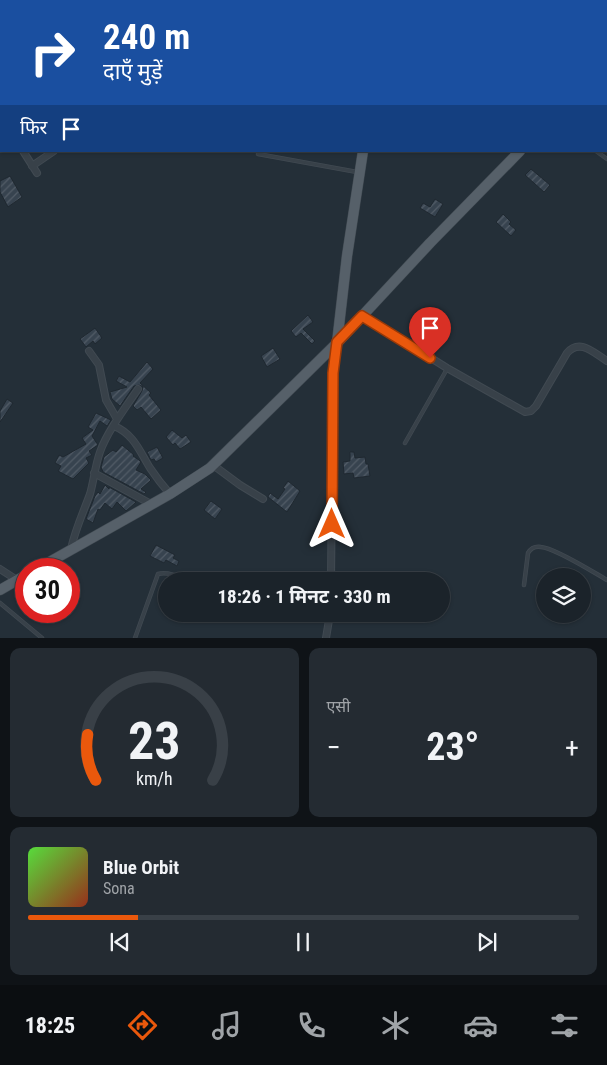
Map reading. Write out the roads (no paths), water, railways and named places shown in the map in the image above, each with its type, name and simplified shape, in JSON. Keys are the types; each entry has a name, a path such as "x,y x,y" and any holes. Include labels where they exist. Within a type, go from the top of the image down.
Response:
{"main road":[{"path":"337,342 347,256 363,152"},
{"path":"56,558 170,494 198,477 213,465 337,342 519,152"},
{"path":"0,590 15,581"}],"street":[{"path":"24,152 37,173"},
{"path":"32,166 53,152"},
{"path":"362,316 447,368 521,410 528,412 536,406 568,353 574,347 580,346 607,361"},
{"path":"331,572 333,373 337,342"},
{"path":"89,351 99,365 106,400 116,423 132,438 151,470 170,494"},
{"path":"71,549 75,530 90,494 100,450 138,389"},
{"path":"213,465 263,499"},
{"path":"94,473 151,504"},
{"path":"0,569 15,574"},
{"path":"326,638 329,622"}],"lane":[{"path":"258,154 360,173"},
{"path":"405,443 447,368"},
{"path":"524,585 528,553 530,549 537,546 548,548 607,580"},
{"path":"135,638 158,574"},
{"path":"0,603 42,638"}]}
